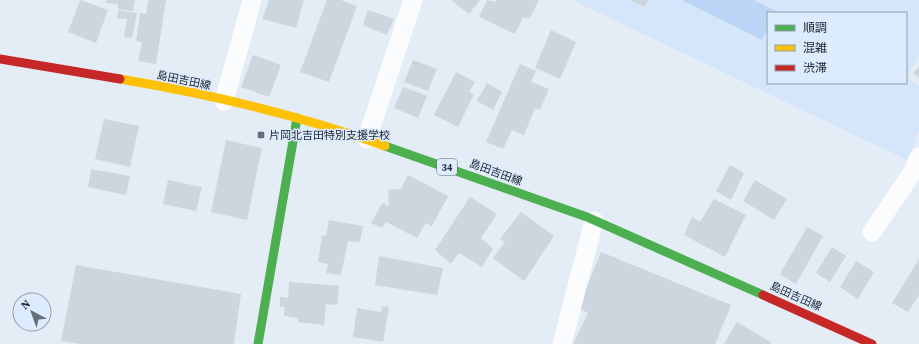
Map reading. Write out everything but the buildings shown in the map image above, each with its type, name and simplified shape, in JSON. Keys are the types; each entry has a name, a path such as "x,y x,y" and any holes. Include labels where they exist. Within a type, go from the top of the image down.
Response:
{"main road":[{"name":"島田吉田線","path":"0,59 161,86 297,118 367,139 594,220 872,344"},
{"path":"261,343 297,118"}],"street":[{"path":"224,101 252,0"},
{"path":"367,139 412,0"},
{"path":"872,232 914,170 919,157"},
{"path":"562,344 594,220"}],"shaded area":[{"path":"572,0 919,0 919,56 907,76 919,86 919,130 909,161"},
{"path":"681,0 753,0 776,11 767,12 767,29 762,40"}],"traffic: fast":[{"path":"258,344 297,118"},
{"path":"385,146 587,217 763,295"}],"traffic: slow":[{"path":"120,79 187,91 254,106 385,146"}],"traffic: jam":[{"path":"0,59 120,79"},
{"path":"763,295 872,344"}],"place":[{"name":"片岡北吉田特別支援学校","path":"261,135"}]}
